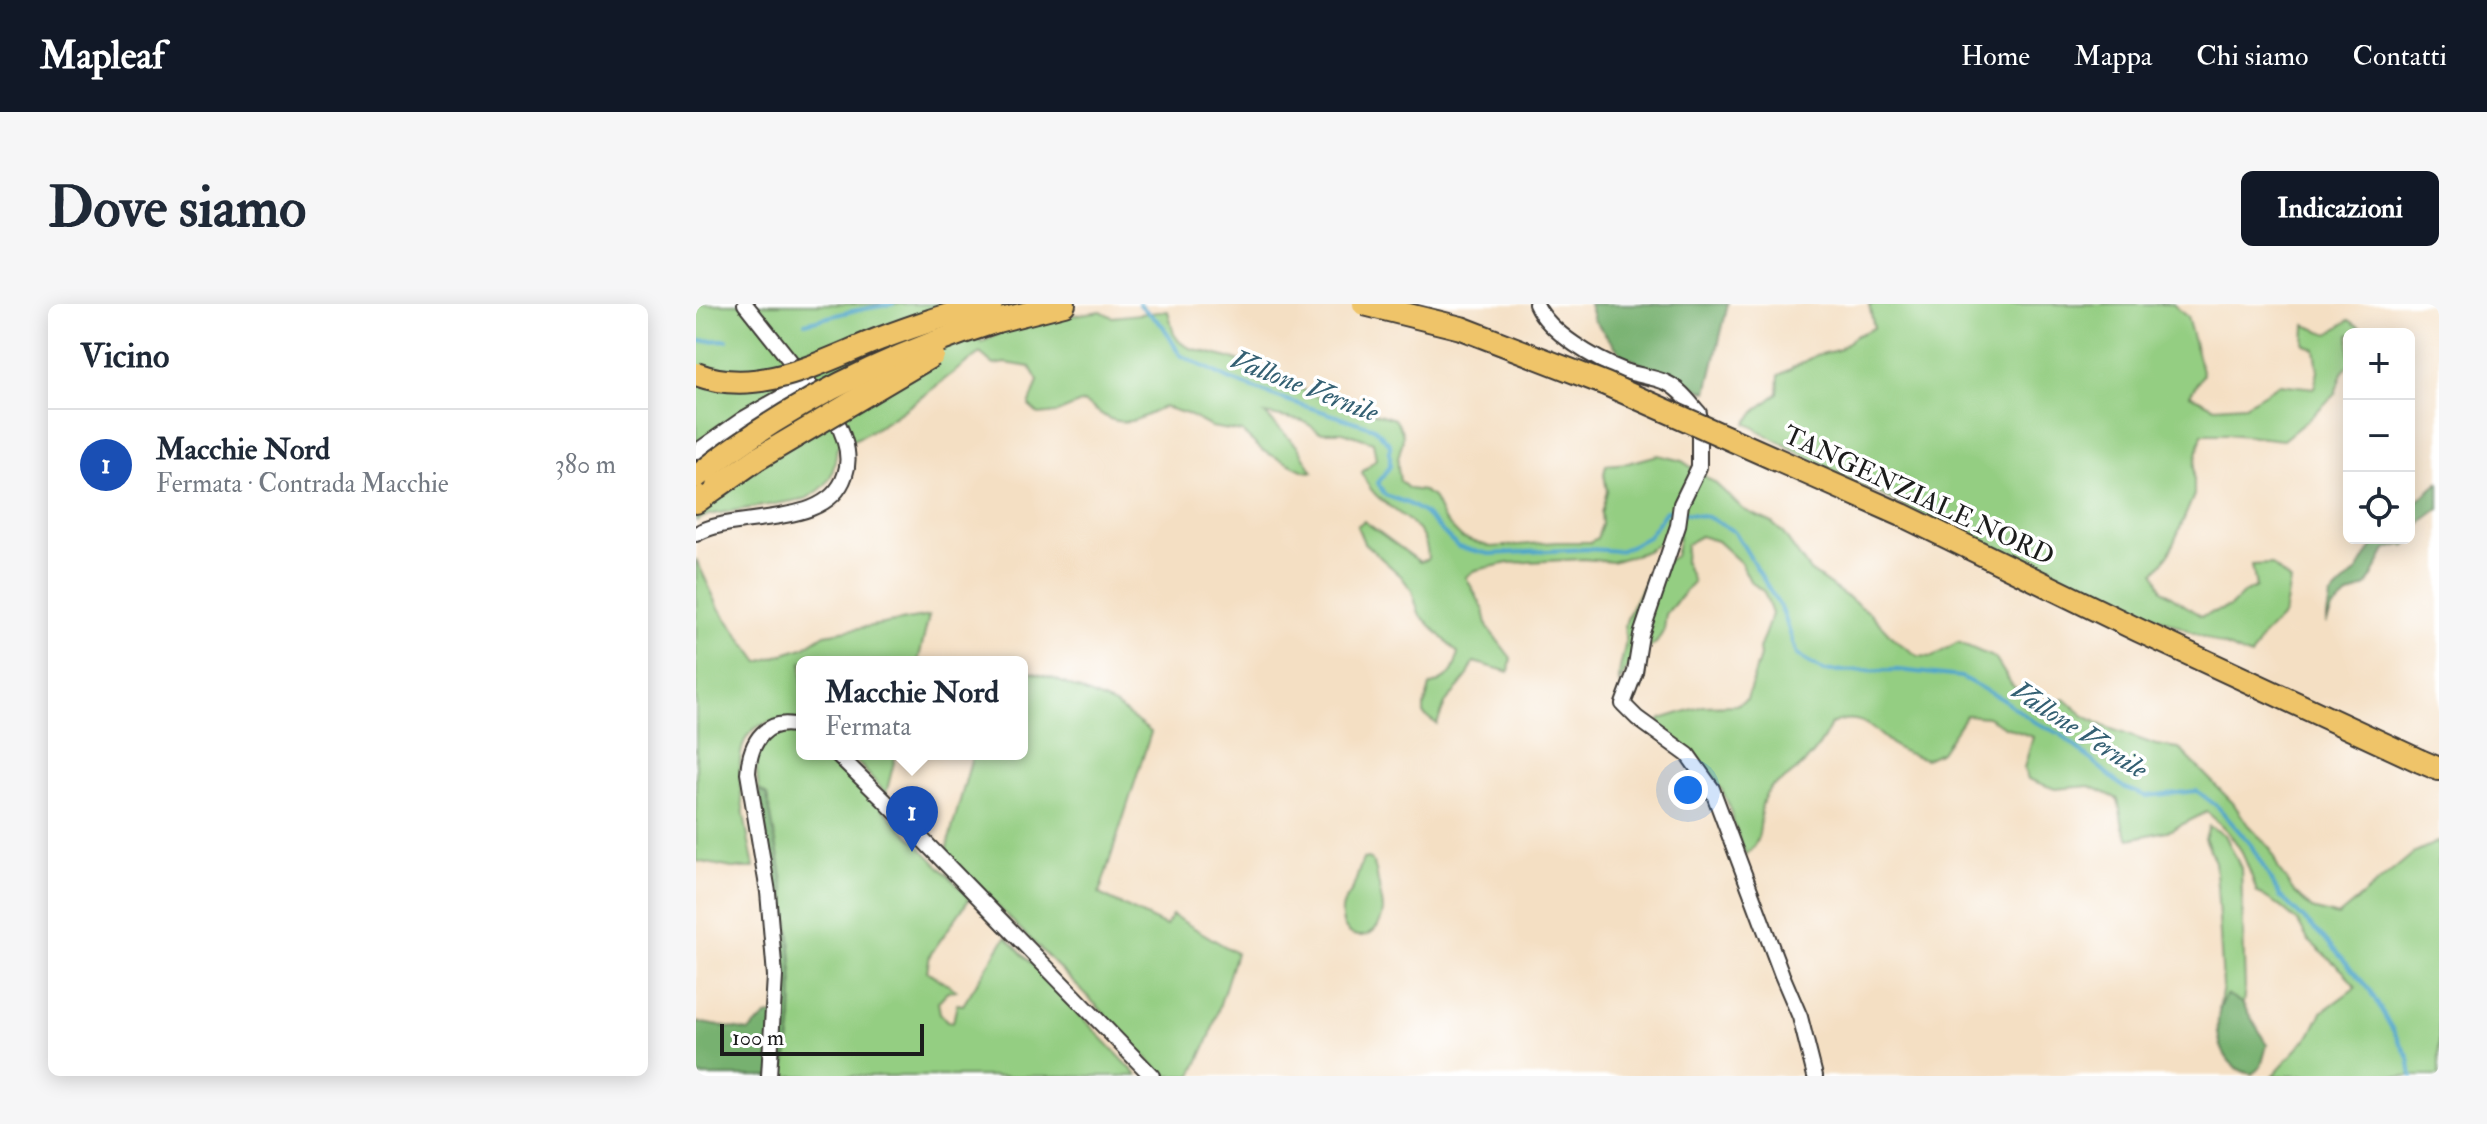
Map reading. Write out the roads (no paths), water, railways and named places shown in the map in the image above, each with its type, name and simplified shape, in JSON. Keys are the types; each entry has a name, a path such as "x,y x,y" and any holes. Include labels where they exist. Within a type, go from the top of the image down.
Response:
{"main road":[{"path":"696,374 736,381 775,378 809,369 915,326 1064,304"},
{"name":"TANGENZIALE NORD","path":"1364,304 1461,328 1606,384 1902,515 2138,630 2429,765"},
{"path":"696,477 769,425 827,390 951,336 994,313"},
{"path":"696,502 757,459 994,313"}],"street":[{"path":"696,534 724,524 806,510 826,502 837,491 849,465 844,437 834,416 745,304"},
{"path":"1536,304 1540,312 1570,341 1623,370 1666,382 1699,413 1699,467 1681,504 1678,526 1641,635 1635,672 1623,704 1688,755 1712,789 1800,1017 1815,1076"},
{"path":"696,452 743,419 808,382"},
{"path":"769,1076 775,976 768,892 748,773 749,755 758,736 773,727 796,725"},
{"path":"843,760 1152,1076"}],"waterway":[{"name":"Vallone Vernile","path":"805,323 893,304"},
{"name":"Vallone Vernile","path":"1139,304 1163,326 1180,355 1229,379 1374,428 1390,444 1390,466 1378,483 1385,495 1424,513 1458,547 1489,554 1588,549 1620,551 1648,537 1666,511 1675,512"},
{"name":"Vallone Vernile","path":"696,341 727,340"},
{"name":"Vallone Vernile","path":"1683,513 1708,517 1735,532 1783,612 1797,655 1824,671 1899,670 1961,677 2060,734 2123,787 2146,796 2197,791 2218,807 2251,845 2280,896 2324,938 2369,989 2409,1058 2412,1076"}],"place":[{"name":"Macchie Nord","path":"912,852"}]}
